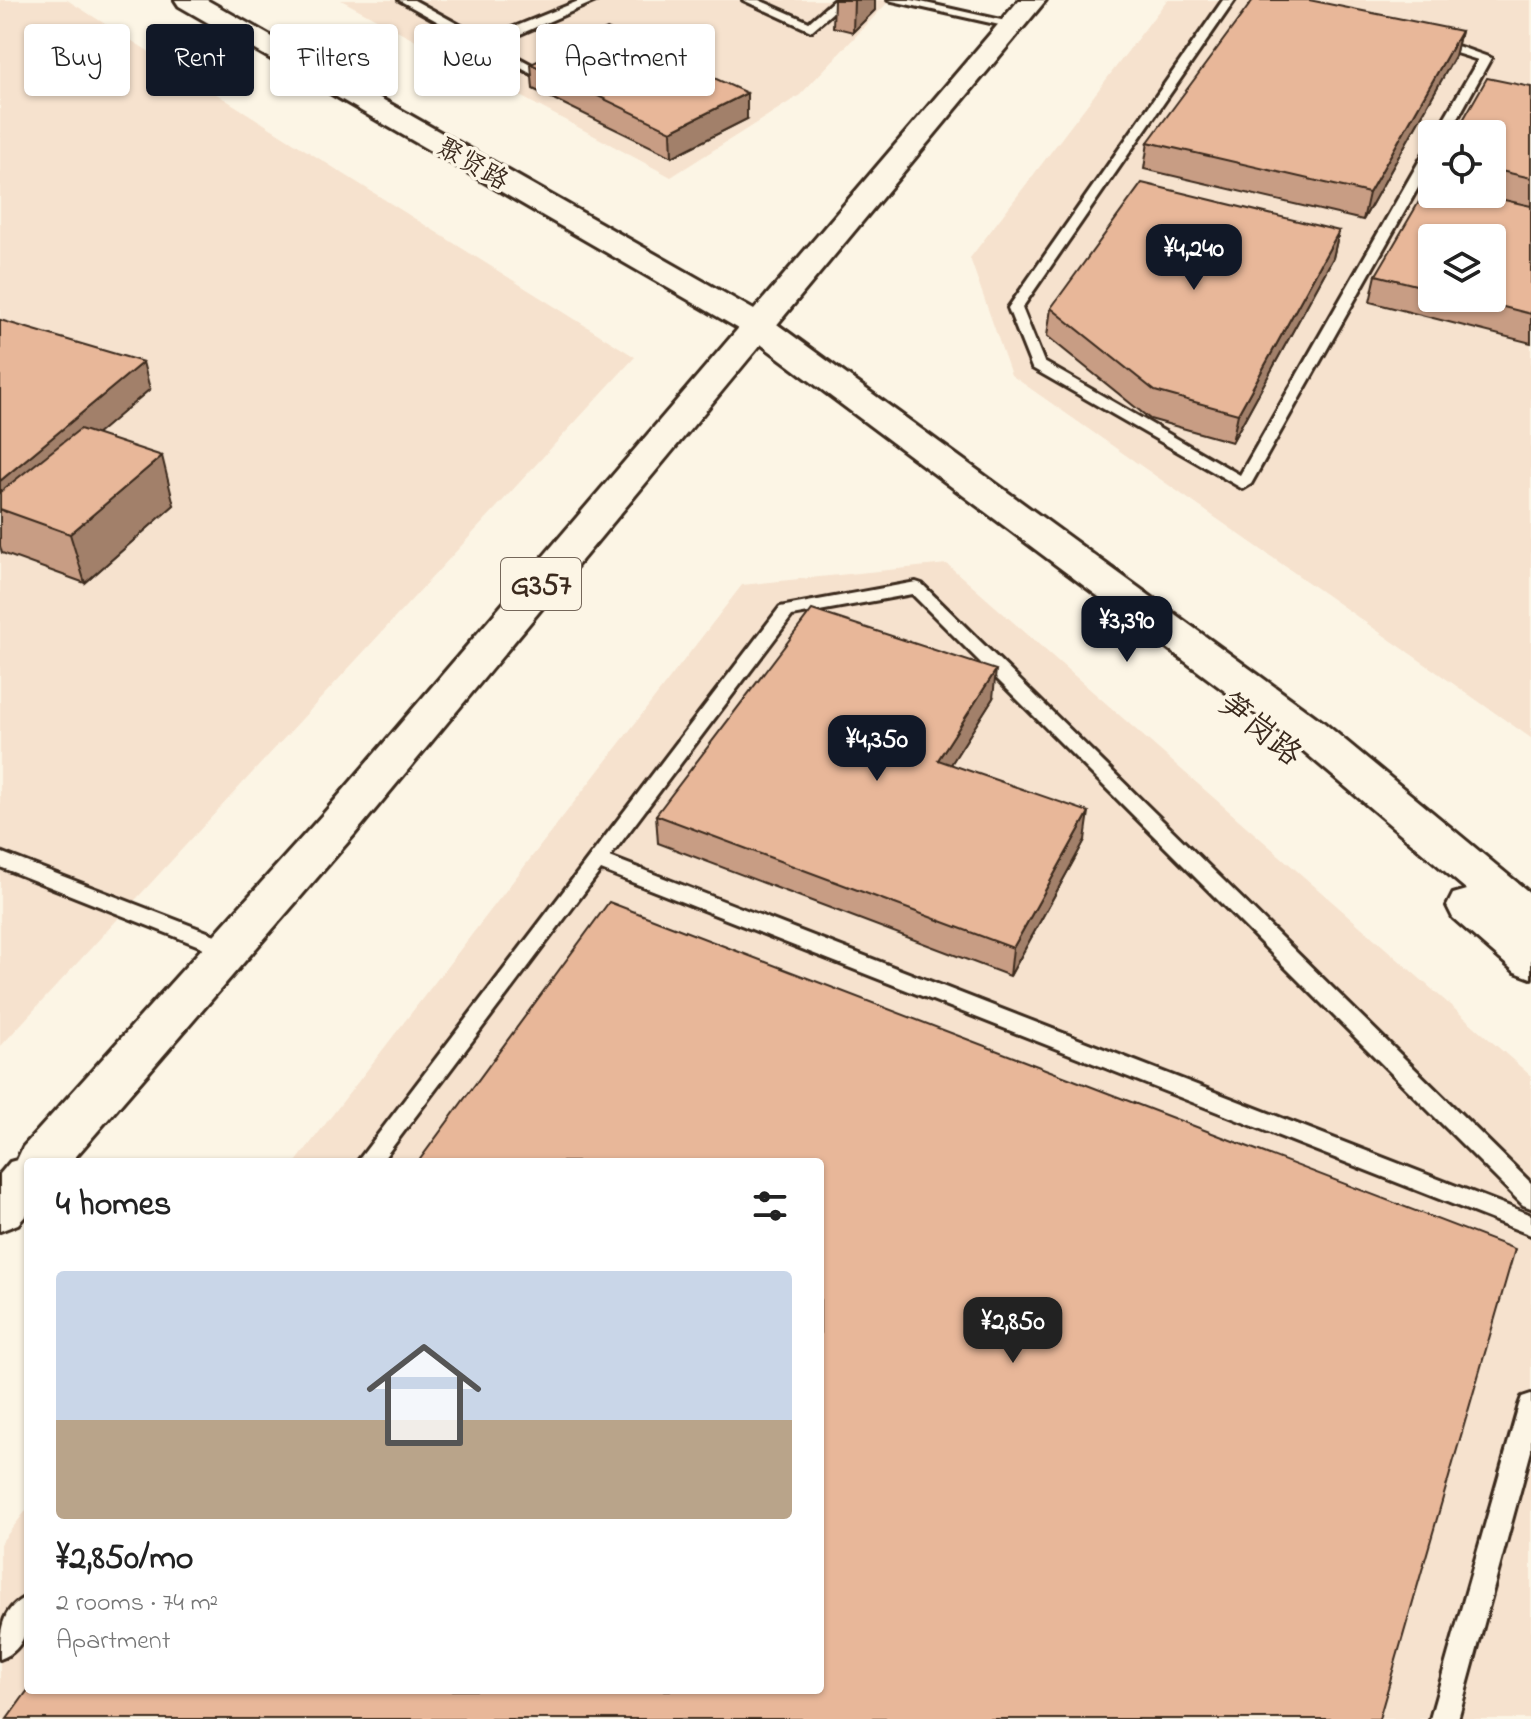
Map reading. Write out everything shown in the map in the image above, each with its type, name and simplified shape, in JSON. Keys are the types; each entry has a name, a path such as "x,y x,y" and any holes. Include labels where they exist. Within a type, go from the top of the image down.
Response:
{"main road":[{"name":"聚贤路","path":"188,0 752,334"},
{"name":"G357","path":"45,1158 339,824 1023,12"},
{"name":"笋岗路","path":"752,334 1308,732 1531,919"},
{"name":"笋岗路","path":"752,334 1264,727 1531,960"},
{"path":"0,1209 24,1182"}],"lane":[{"path":"405,0 449,24"},
{"path":"520,30 592,0"},
{"path":"749,0 811,27 841,0"},
{"path":"894,0 1023,12"},
{"path":"1229,0 1015,308 1037,365 1243,484 1418,176"},
{"path":"1414,36 1485,58 1450,120"},
{"path":"371,1158 786,611 916,588 1531,1198"},
{"path":"0,859 229,949"},
{"path":"597,860 1531,1225"},
{"path":"1444,1719 1531,1405"},
{"path":"0,1646 24,1614"}],"shaded area":[{"path":"0,0 67,0 105,24 24,24 24,96 130,96 130,40 146,50 146,96 220,96 635,357 0,1047"},
{"path":"341,0 890,0 800,95 671,177 520,96 520,24 414,24 414,39 398,31 398,24 386,24"},
{"path":"1167,0 1531,0 1531,738 1011,375 970,258"},
{"path":"947,564 1531,1076 1531,1719 0,1719 0,1544 24,1513 24,1694 824,1694 824,1158 299,1158 742,585"}],"building":[{"path":"1253,0 1309,0 1461,31 1369,193 1148,142"},
{"path":"715,78 747,93 671,131 598,96 715,96"},
{"path":"1487,78 1531,87 1531,178 1506,172 1506,120 1463,120"},
{"path":"1142,183 1339,231 1238,414 1155,391 1051,308"},
{"path":"1506,200 1531,206 1531,314 1506,308 1506,224 1418,224 1418,286 1376,275 1418,203 1418,208 1506,208"},
{"path":"0,320 143,362 0,481"},
{"path":"80,429 162,456 70,534 0,509 0,492"},
{"path":"812,610 996,670 938,760 1089,812 1013,948 656,815"},
{"path":"609,902 1515,1249 1379,1719 7,1719 25,1694 824,1694 824,1158 421,1158"}]}
